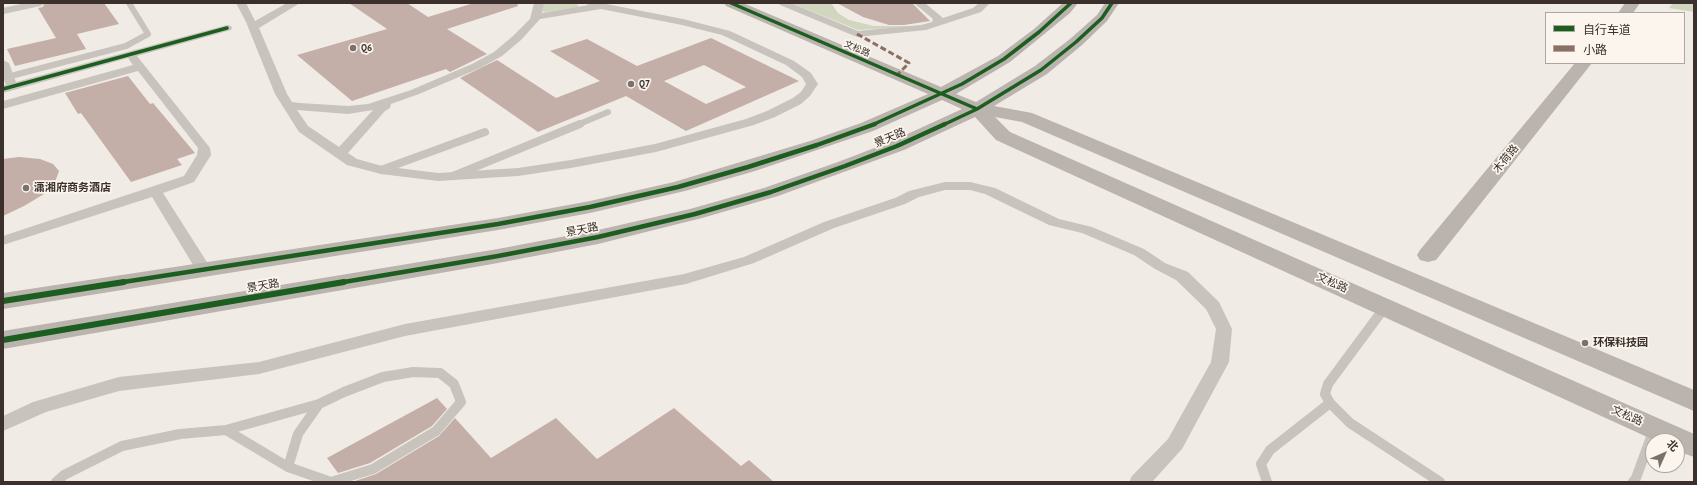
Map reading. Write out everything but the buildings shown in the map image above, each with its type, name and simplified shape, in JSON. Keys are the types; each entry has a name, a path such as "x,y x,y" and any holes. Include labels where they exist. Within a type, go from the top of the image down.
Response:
{"street":[{"path":"241,3 253,27 281,94 303,129 352,162 381,170 438,177 518,172 656,148 750,122 778,111 806,94 812,84 807,75 769,52 726,33 683,22 596,5 537,17"},
{"path":"253,27 273,14 295,3"},
{"path":"288,105 348,110 370,107 396,99 476,66 498,54 535,20 537,17 539,3"},
{"name":"文松路","path":"732,3 977,109 1026,117 1694,401"},
{"path":"783,3 857,34 922,28 977,10 985,3"},
{"path":"919,3 938,18 936,24"},
{"name":"景天路","path":"3,301 505,222 590,207 678,187 817,145 867,127 942,94 1004,59 1039,32 1071,3"},
{"name":"景天路","path":"3,340 498,256 598,237 696,214 771,192 897,146 977,109 1041,70 1076,42 1102,18 1112,3"},
{"path":"1626,12 1633,3"},
{"path":"3,63 8,88 227,28"},
{"path":"3,241 155,192 188,179 204,155 204,148 130,54"},
{"name":"木荷路","path":"1428,255 1583,64"},
{"path":"3,105 140,67"},
{"path":"340,154 381,108 396,99"},
{"name":"文松路","path":"977,109 1002,136 1694,446"},
{"path":"3,424 40,407 119,384 259,368 405,330 686,279 749,260 829,225 900,201 914,194 945,186 970,186 990,191 1054,222 1087,230 1139,252 1160,266 1182,276 1213,306 1224,329 1220,362 1175,444 1139,482"},
{"path":"155,192 204,270"}],"lane":[{"path":"3,11 40,3"},
{"path":"3,78 126,46 148,34 128,3"},
{"path":"452,176 608,112"},
{"path":"381,170 485,132"},
{"path":"1385,307 1328,384 1325,394 1330,403 1350,423 1440,482"},
{"path":"56,482 64,475 122,446 180,434 226,430 319,404 344,392 383,377 413,372 440,373 454,384 461,402 436,431 373,469 331,482 288,467 226,430"},
{"path":"1267,482 1261,464 1270,450 1330,403"},
{"path":"288,467 298,434 319,404"},
{"path":"1633,482 1636,478 1654,428"}],"green space":[{"path":"543,3 571,3 577,4 579,7 545,12 542,11"},
{"path":"831,3 838,13 849,20 874,26 920,26 858,30 794,4"},
{"path":"1673,3 1694,3 1694,12 1669,8"}],"marked path":[{"path":"857,34 909,63 897,75"}],"cycle path":[{"path":"731,3 977,109"},
{"path":"3,301 498,224 590,207 678,187 817,145 867,127 927,101 962,84 1004,59 1039,32 1071,3"},
{"path":"3,340 498,256 598,237 695,214 771,192 897,146 977,109 1041,70 1076,42 1102,18 1112,3"},
{"path":"3,89 227,28"}],"place":[{"name":"Q6","path":"353,48"},
{"name":"Q7","path":"631,84"},
{"name":"潇湘府商务酒店","path":"26,188"},
{"name":"环保科技园","path":"1585,343"}]}
